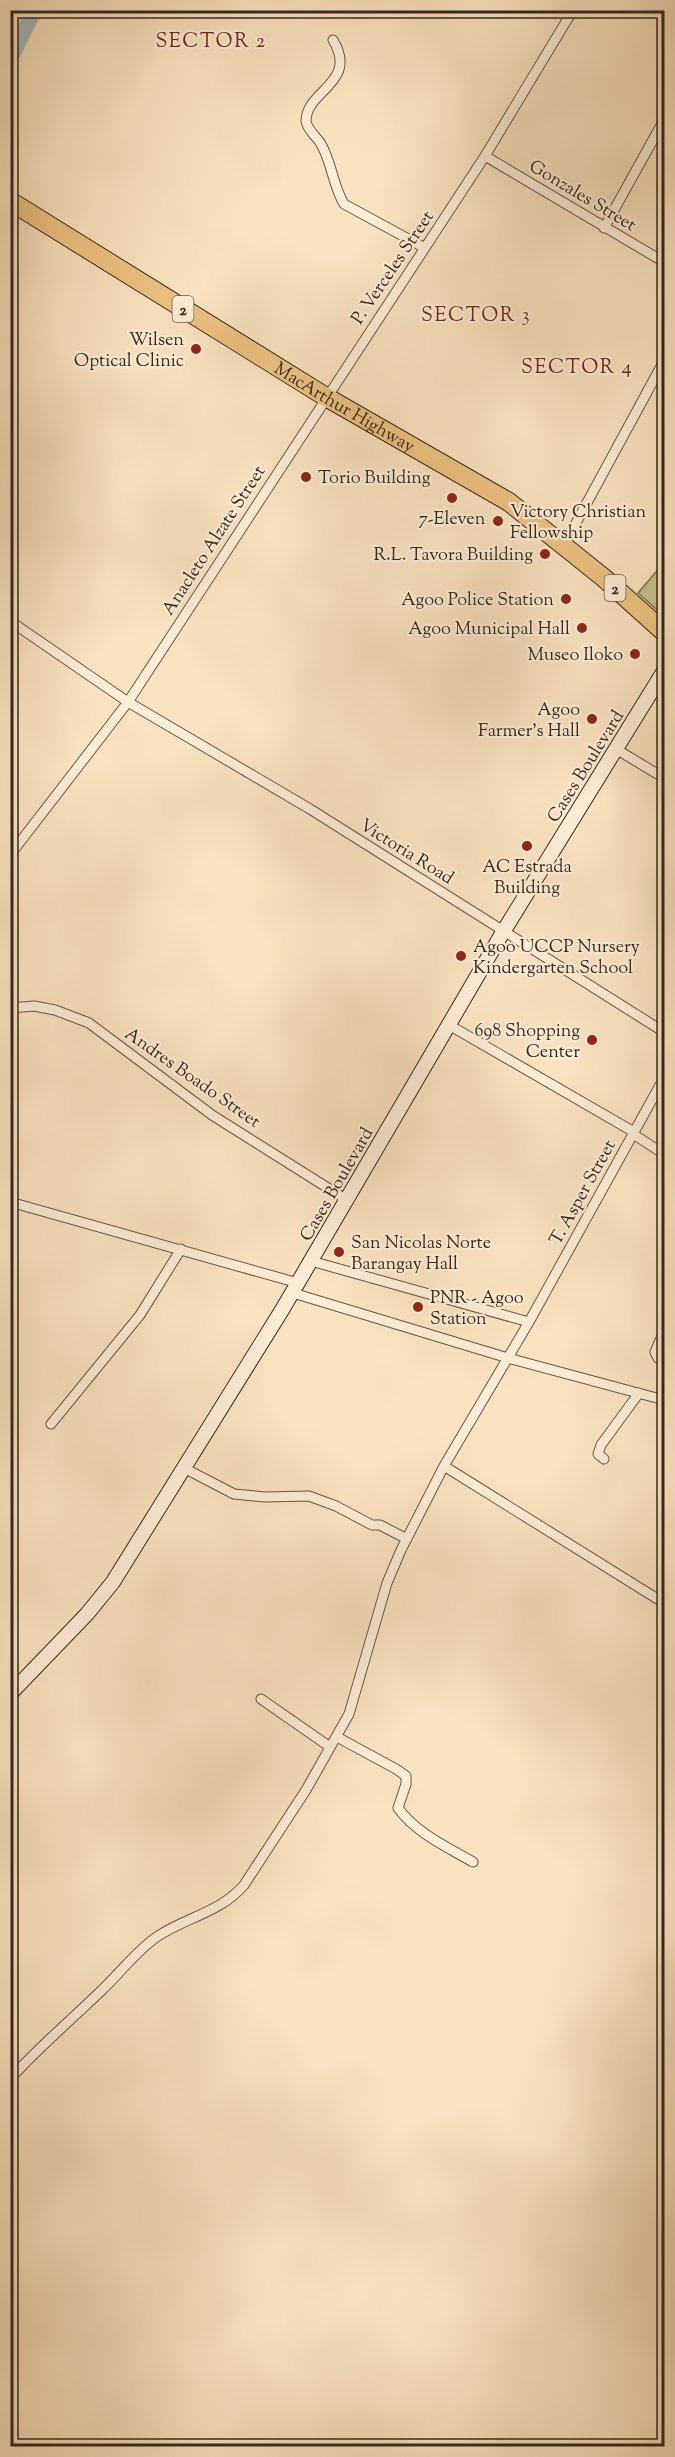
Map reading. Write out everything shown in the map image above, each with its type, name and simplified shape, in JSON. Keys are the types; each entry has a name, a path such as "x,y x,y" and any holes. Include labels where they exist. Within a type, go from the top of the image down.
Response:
{"highway":[{"name":"MacArthur Highway","path":"10,201 326,397 509,502 564,545 664,632"}],"street":[{"name":"P. Verceles Street","path":"326,397 485,156 573,10"},
{"path":"333,40 339,50 339,70 311,108 306,118 307,125 321,144 344,204 425,248"},
{"path":"604,228 664,120"},
{"name":"Gonzales Street","path":"485,156 664,262"},
{"path":"564,545 664,361"},
{"name":"Anacleto Alzate Street","path":"10,855 128,702 326,397"},
{"name":"Victoria Road","path":"10,621 128,702 310,809 664,1032"},
{"name":"Cases Boulevard","path":"10,1694 107,1591 295,1288 503,932 664,671"},
{"path":"616,749 664,778"},
{"name":"Andres Boado Street","path":"10,1008 34,1006 55,1010 89,1023 212,1115 347,1200"},
{"path":"448,1025 634,1133 664,1154"},
{"name":"T. Asper Street","path":"10,2079 49,2037 102,1990 148,1943 169,1930 220,1906 238,1892 306,1790 349,1714 387,1583 407,1539 444,1466 529,1322 664,1078"},
{"path":"10,1202 181,1248 508,1358 664,1400"},
{"path":"51,1424 140,1315 181,1248"},
{"path":"311,1261 529,1322"},
{"path":"664,1330 655,1352 658,1359 664,1361"},
{"path":"604,1459 598,1454 601,1445 639,1393"},
{"path":"444,1466 664,1603"},
{"path":"184,1468 234,1494 265,1497 309,1496 336,1506 372,1525 380,1525 407,1539"},
{"path":"261,1699 330,1747"},
{"path":"337,1737 406,1776 406,1784 398,1808 404,1817 433,1839 472,1862"}],"shaded area":[{"path":"661,566 664,568 664,616 638,593"}],"waterway":[{"path":"10,59 34,10"}],"place":[{"name":"Wilsen Optical Clinic","path":"196,349"},
{"name":"Torio Building","path":"306,477"},
{"name":"7-Eleven","path":"452,498"},
{"name":"Victory Christian Fellowship","path":"498,521"},
{"name":"R.L. Tavora Building","path":"545,554"},
{"name":"Agoo Police Station","path":"566,599"},
{"name":"Agoo Municipal Hall","path":"582,628"},
{"name":"Museo Iloko","path":"635,654"},
{"name":"Agoo Farmer's Hall","path":"592,719"},
{"name":"AC Estrada Building","path":"527,846"},
{"name":"Agoo UCCP Nursery Kindergarten School","path":"461,956"},
{"name":"698 Shopping Center","path":"592,1040"},
{"name":"San Nicolas Norte Barangay Hall","path":"339,1252"},
{"name":"PNR - Agoo Station","path":"418,1307"}],"district":[{"name":"SECTOR 2","path":"211,40"},
{"name":"SECTOR 3","path":"476,314"},
{"name":"SECTOR 4","path":"577,366"}]}
